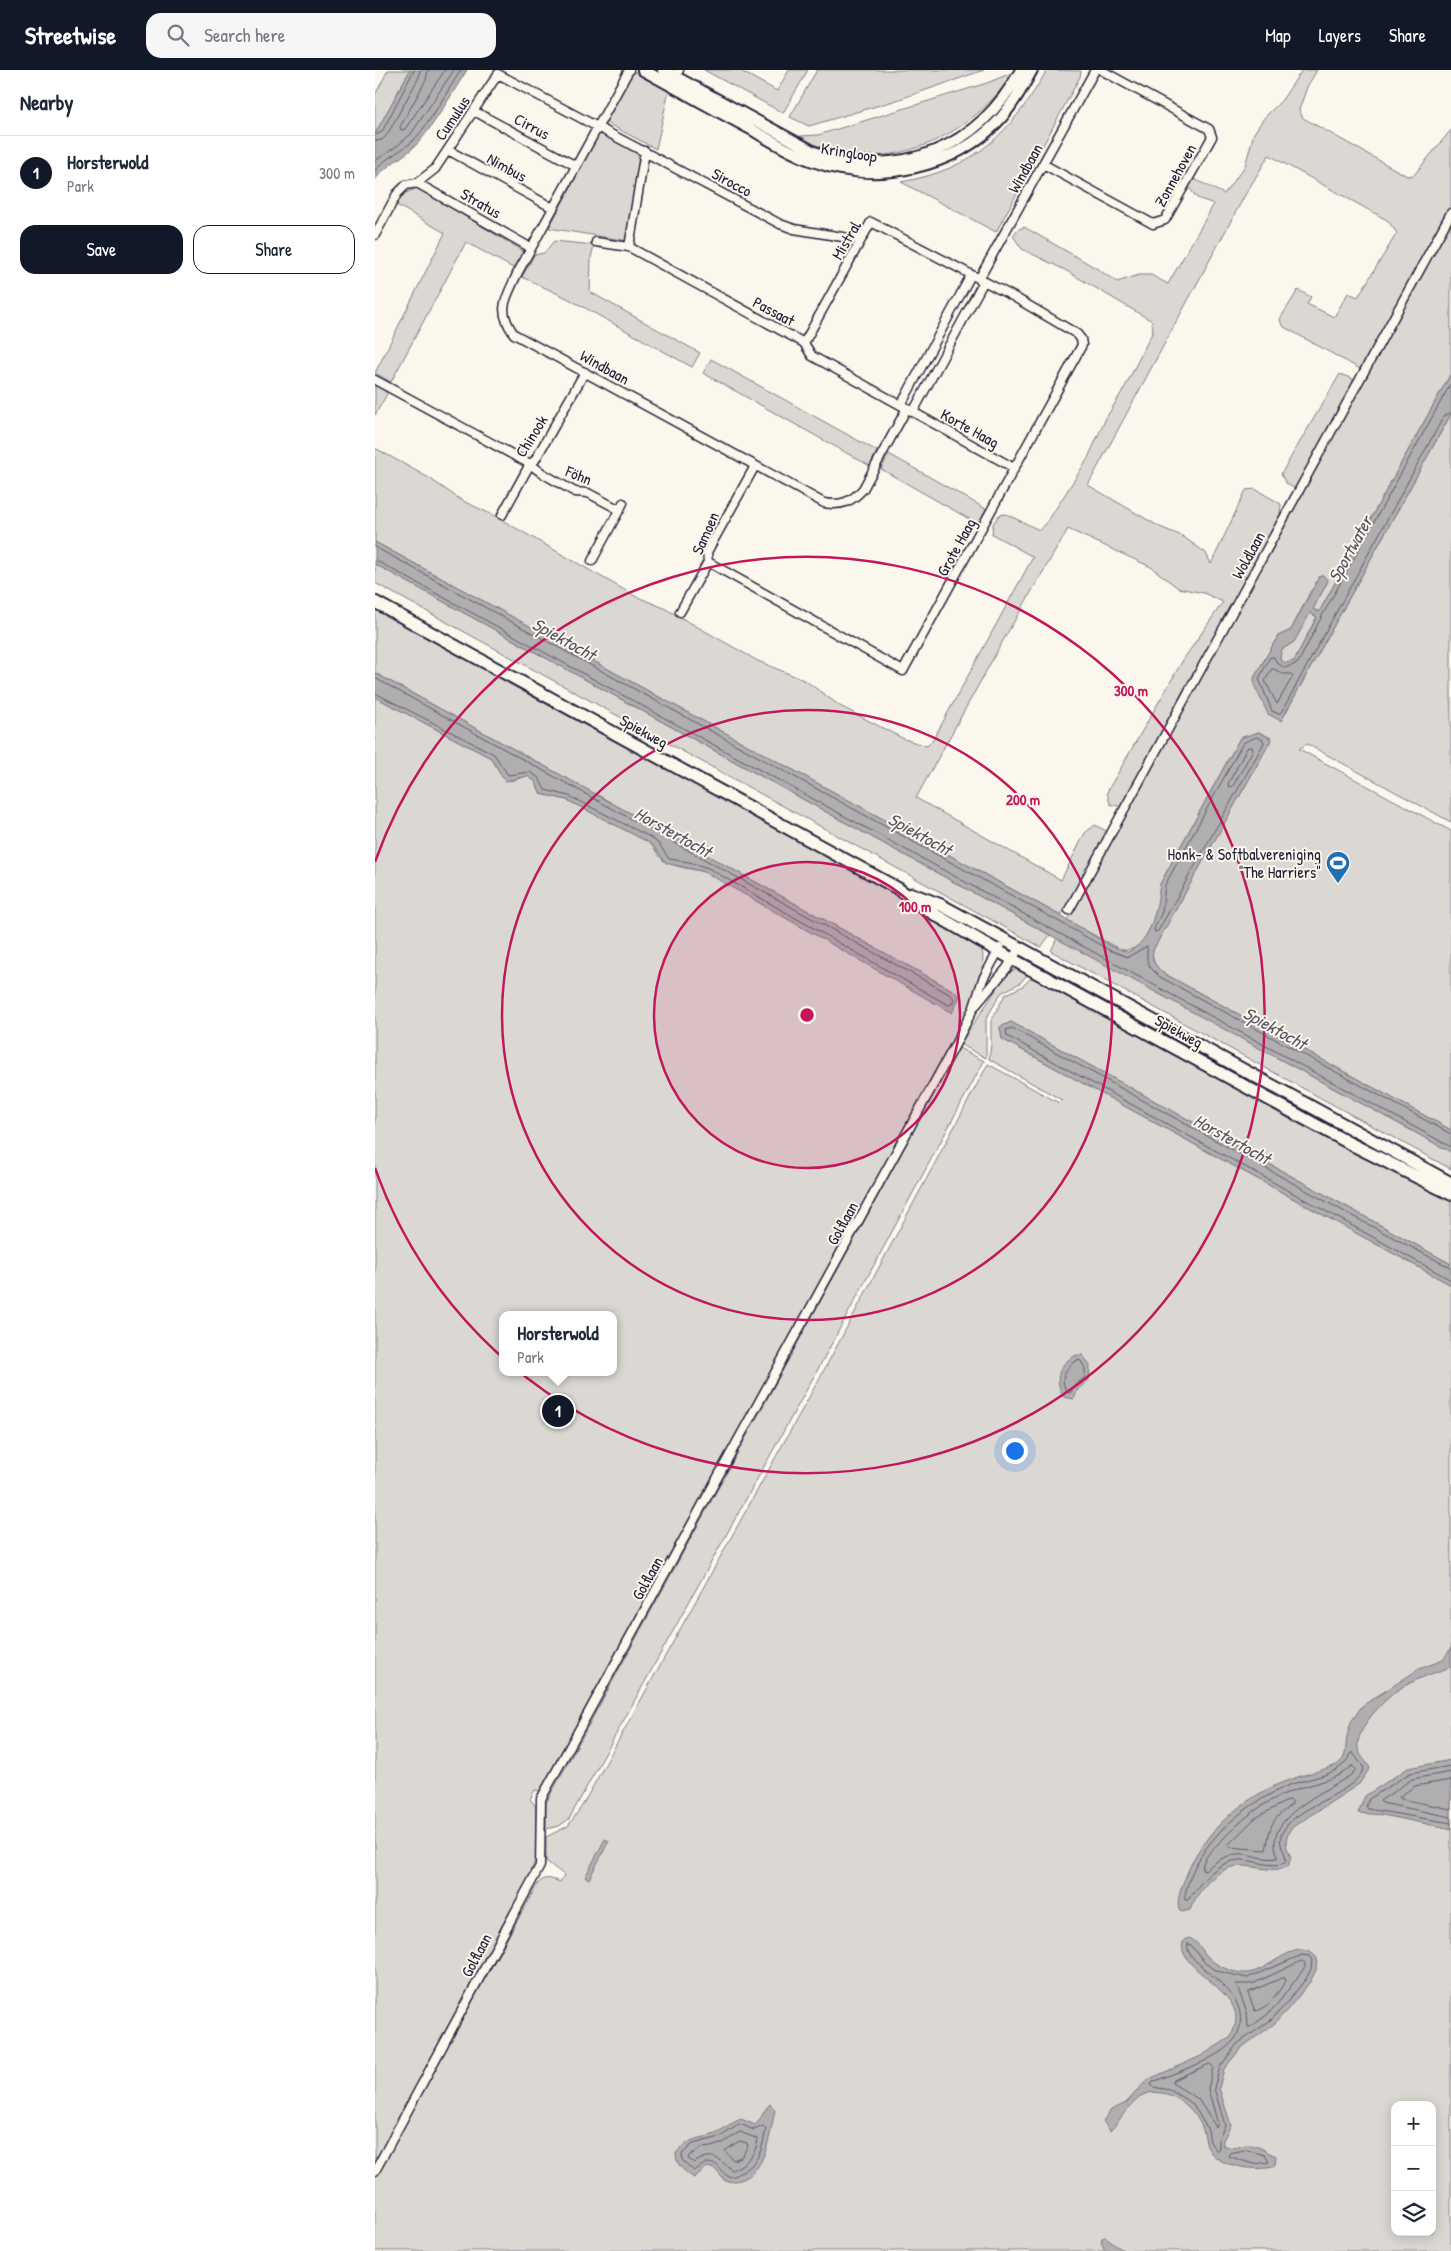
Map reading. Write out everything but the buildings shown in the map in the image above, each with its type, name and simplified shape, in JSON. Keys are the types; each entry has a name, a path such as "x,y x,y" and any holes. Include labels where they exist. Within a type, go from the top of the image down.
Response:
{"main road":[{"name":"Spiekweg","path":"375,602 897,888 934,914 1012,959 1349,1143 1451,1194"},
{"name":"Spiekweg","path":"897,888 941,905 1451,1184"}],"street":[{"name":"Windbaan","path":"629,70 531,248 503,304 507,324 514,334 824,504 836,505 845,504 863,489 978,278 1095,70"},
{"name":"Kringloop","path":"643,70 675,77 814,152 834,159 882,164 910,159 943,148 970,132 994,111 1010,90 1021,70"},
{"name":"Kringloop","path":"663,70 812,161 857,171 882,172 913,168 945,157 976,140 1001,118 1019,94 1032,70"},
{"name":"Zonnehoven","path":"1043,164 1153,224 1165,220 1212,137 1209,129 1101,70"},
{"name":"Cumulus","path":"375,234 397,194 406,185 417,182 435,169 498,74 598,126"},
{"name":"Cirrus","path":"474,111 577,166"},
{"name":"Sirocco","path":"598,126 780,224 794,229 861,240"},
{"name":"Nimbus","path":"448,150 553,208"},
{"path":"629,246 645,151"},
{"name":"Stratus","path":"417,182 531,248"},
{"name":"Woldlaan","path":"1069,910 1451,213"},
{"name":"Mistral","path":"805,343 871,222 978,278"},
{"name":"Passaat","path":"596,242 629,246 805,343 812,356 907,408"},
{"name":"Windbaan","path":"907,408 978,278"},
{"name":"Grote Haag","path":"708,562 903,671 1082,344 1077,334 978,278"},
{"name":"Chinook","path":"503,515 530,464 535,460 585,372"},
{"path":"375,380 530,464"},
{"name":"Korte Haag","path":"907,408 1014,468"},
{"name":"Föhn","path":"530,464 541,473 575,492 588,493 621,507 592,561"},
{"name":"Samoen","path":"680,612 708,562 707,552 755,466"},
{"name":"Golflaan","path":"375,2171 540,1866 541,1799 974,1007 983,979 1004,940"},
{"name":"Golflaan","path":"974,1007 992,988 1019,948"}],"shaded area":[{"path":"388,70 410,70 375,134 375,95"},
{"path":"704,70 739,70 777,91 789,70 808,70 783,113"},
{"path":"817,70 984,70 897,100 809,126 790,117"},
{"path":"1047,70 1081,71 1080,77 996,232 901,182 950,168 988,145 1019,112"},
{"path":"1302,70 1317,70 1307,87 1299,110 1303,118 1407,176 1414,175 1451,130 1451,205 1360,369 1284,327 1280,319 1298,290 1311,297 1307,304 1334,317 1348,293 1358,297 1397,233 1387,220 1269,155 1245,195 1088,485 1160,527 1182,536 1206,553 1211,564 1246,490 1255,489 1281,504 1280,515 1216,636 1192,674 1121,807 1110,804 1107,792 1183,660 1223,602 1204,593 1178,588 1151,567 1068,529 1005,637 916,798 1061,880 1085,833 1095,825 1108,832 1061,916 375,542 375,448 429,478 461,500 493,515 635,596 664,608 758,661 806,681 840,706 904,739 927,746 933,740 1033,557 992,534 993,524 999,515 1006,514 1039,530 1046,524 1087,460 1106,418 1125,387 1153,331 1152,321 1065,270 1022,249 1013,236 1017,230 1024,227 1117,282 1139,275 1151,275 1168,284 1214,204 1197,198 1188,186 1194,179 1224,194 1245,166 1254,133 1264,118 1282,100"},
{"path":"633,71 669,90 656,149 605,122"},
{"path":"1014,72 998,94 978,113 956,129 931,142 905,151 879,156 851,155 821,147 800,136 818,135 987,83"},
{"path":"600,132 640,153 628,241 549,228"},
{"path":"418,188 523,251 513,268 466,242 391,382 375,373 445,233 395,204 405,193"},
{"path":"1451,220 1451,373 1319,612 1313,609 1328,581 1311,590 1291,630 1278,636 1254,678 1281,721 1451,414 1451,822 1307,744 1299,749 1451,831 1451,1130 1163,973 1154,963 1153,950 1271,738 1259,732 1240,738 1160,884 1154,917 1145,938 1138,946 1129,950 1119,949 1067,920"},
{"path":"554,241 594,245 591,258 590,292 700,353 692,367 567,298 522,277 534,255 544,253"},
{"path":"711,359 877,451 870,466 703,373"},
{"path":"1340,374 1353,379 1353,386 1295,489 1286,483 1281,474"},
{"path":"375,384 383,388 387,394 375,415"},
{"path":"889,454 986,509 978,524 881,469"},
{"path":"375,564 1050,935 1041,947 375,583"},
{"path":"375,608 902,897 980,945 983,955 983,966 976,991 954,1037 540,1791 535,1790 530,1799 536,1807 536,1858 524,1889 375,2161 375,697 491,758 503,777 510,781 527,776 535,781 541,794 567,800 648,842 661,858 667,862 705,872 954,991 375,673"},
{"path":"1310,613 1317,616 1294,661 1286,664 1280,660 1281,650 1294,642"},
{"path":"1057,938 1451,1152 1451,1169 1051,951"},
{"path":"1013,970 1023,970 1029,973 1020,983 1001,993 986,1019 986,1058 960,1044 1004,978"},
{"path":"1035,974 1451,1198 1451,1264 1011,1022 1000,1027 1002,1039 1451,1285 1451,2251 375,2251 375,2177 537,1885 542,1880 547,1879 560,1882 564,1875 546,1861 546,1837 568,1826 582,1806 823,1372 988,1064 1059,1103 1062,1100 989,1059 991,1021 1005,995 1023,986"},
{"path":"959,1048 984,1061 818,1369 569,1819 559,1826 546,1829 546,1803"}],"water":[{"path":"410,70 467,70 419,142 385,169 375,180 375,134"},
{"path":"1451,373 1451,414 1281,721 1268,714 1255,687 1254,678 1278,636 1291,630 1319,577 1323,575 1328,581 1313,609 1319,612","holes":["1310,613 1317,617 1294,661 1286,663 1280,660 1281,650 1294,642"]},
{"path":"375,542 1061,916 1111,946 1128,952 1143,940 1148,932 1155,913 1160,884 1240,738 1259,732 1271,739 1270,742 1153,950 1154,963 1163,973 1451,1130 1451,1152 1050,935 375,564"},
{"path":"375,673 954,991 960,996 952,1013 705,872 666,863 648,842 567,800 541,794 535,781 527,776 505,781 491,758 375,697"},
{"path":"1011,1022 1451,1264 1451,1285 1002,1039 1000,1027"},
{"path":"1077,1355 1083,1355 1090,1366 1089,1380 1078,1389 1074,1399 1064,1397 1058,1378 1065,1363"},
{"path":"1451,1648 1451,1667 1418,1679 1401,1688 1375,1711 1362,1730 1358,1749 1370,1768 1359,1784 1291,1828 1286,1839 1291,1857 1288,1867 1271,1869 1242,1866 1225,1870 1210,1880 1198,1895 1190,1910 1182,1912 1179,1910 1178,1901 1180,1893 1193,1861 1202,1846 1225,1819 1239,1807 1270,1788 1337,1765 1345,1754 1351,1722 1362,1706 1419,1669 1443,1660"},
{"path":"1451,1760 1451,1829 1383,1815 1358,1813 1365,1796 1408,1768"},
{"path":"605,1839 609,1841 589,1879 585,1877"},
{"path":"1189,1938 1195,1941 1208,1957 1216,1963 1226,1969 1237,1972 1247,1973 1256,1971 1283,1956 1301,1950 1309,1952 1317,1958 1316,1970 1310,1982 1274,2024 1241,2048 1224,2069 1219,2088 1231,2125 1223,2140 1223,2145 1233,2147 1250,2145 1258,2147 1276,2156 1273,2167 1241,2167 1217,2158 1206,2144 1202,2126 1194,2113 1176,2098 1162,2093 1148,2093 1135,2100 1110,2131 1103,2121 1111,2110 1126,2103 1147,2080 1201,2056 1231,2037 1236,2020 1233,2007 1226,1996 1187,1958 1183,1949 1184,1940"},
{"path":"770,2104 775,2110 767,2146 757,2168 749,2176 738,2181 725,2181 715,2169 707,2167 694,2178 679,2165 676,2153 687,2143 718,2133 741,2119 755,2125"},
{"path":"1106,2237 1124,2251 1105,2251 1101,2242 1102,2238"}],"place":[{"name":"Honk- & Softbalvereniging \"The Harriers\"","path":"1338,884"},
{"name":"Horsterwold","path":"558,1411"}],"water label":[{"name":"Sportwater","path":"1350,549"},
{"name":"Spiektocht","path":"564,639"},
{"name":"Horstertocht","path":"673,832"},
{"name":"Spiektocht","path":"920,834"},
{"name":"Spiektocht","path":"1275,1028"},
{"name":"Horstertocht","path":"1232,1139"}]}
